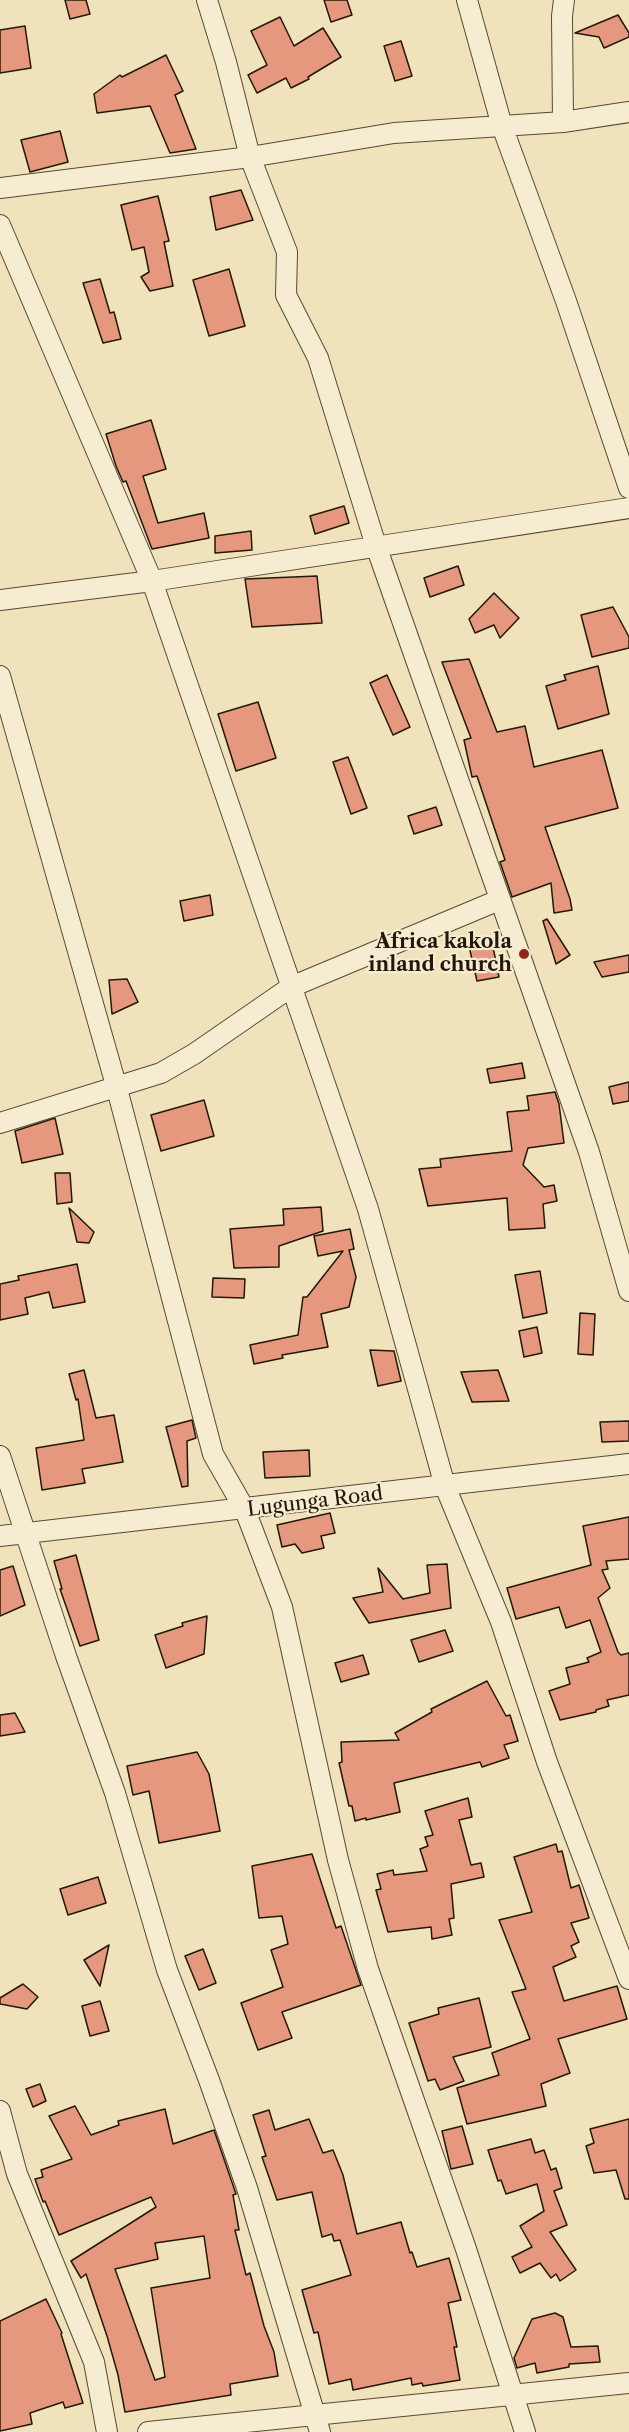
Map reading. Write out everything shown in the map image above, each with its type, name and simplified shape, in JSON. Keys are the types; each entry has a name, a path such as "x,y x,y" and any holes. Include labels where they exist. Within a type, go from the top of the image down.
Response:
{"street":[{"path":"207,0 226,62 250,157 287,252 286,295 318,357 376,546 589,1152 629,1291"},
{"path":"466,0 502,126 566,301 629,488"},
{"path":"563,122 562,16 564,0"},
{"path":"0,188 250,157 394,133 563,122 629,112"},
{"path":"0,225 152,581 368,1209 445,1486 501,1622 547,1762 629,1979"},
{"path":"0,600 152,581 629,508"},
{"path":"0,676 116,1085 213,1454 245,1510 282,1607 338,1860 368,1969 459,2228 525,2432"},
{"path":"0,1123 116,1085 161,1073 194,1054 291,987 499,900"},
{"path":"0,1456 66,1656 115,1792 167,1970 247,2188 318,2423"},
{"name":"Lugunga Road","path":"0,1536 245,1510 629,1464"},
{"path":"0,2111 17,2174 93,2362 107,2432"},
{"path":"148,2432 318,2423 513,2394 629,2383"}],"building":[{"path":"65,0 86,0 90,14 70,19"},
{"path":"324,0 347,0 352,15 331,22"},
{"path":"618,15 629,37 604,48 599,37 575,33"},
{"path":"280,17 294,46 323,28 341,57 308,77 309,79 291,88 286,78 257,93 248,75 267,65 251,31"},
{"path":"25,26 31,68 0,73 0,30"},
{"path":"401,41 412,76 395,81 384,46"},
{"path":"166,55 183,91 175,95 196,149 170,153 150,106 97,113 94,94 120,75 122,77"},
{"path":"60,131 68,162 30,172 21,140"},
{"path":"241,190 253,220 216,230 210,197"},
{"path":"158,196 169,241 164,242 173,286 150,291 141,277 149,272 144,247 132,250 121,205"},
{"path":"229,269 245,326 209,336 193,280"},
{"path":"100,279 110,313 114,312 121,339 103,343 83,283"},
{"path":"151,420 166,469 143,476 158,523 204,513 209,538 152,549 126,481 123,482 116,466 106,434"},
{"path":"344,506 349,523 315,534 310,516"},
{"path":"251,531 252,550 215,553 215,536"},
{"path":"458,566 464,585 430,597 424,578"},
{"path":"317,576 322,623 252,627 245,579"},
{"path":"494,593 519,618 500,638 494,625 475,633 469,619"},
{"path":"613,607 629,637 629,648 592,657 581,615"},
{"path":"469,659 497,732 525,726 534,767 602,750 618,808 545,827 572,910 554,913 551,883 512,897 500,862 505,860 477,776 472,777 464,740 471,738 442,662"},
{"path":"598,666 609,714 558,729 546,686 566,680 564,675"},
{"path":"387,675 410,727 393,735 370,683"},
{"path":"258,702 276,758 236,771 218,714"},
{"path":"348,757 367,808 351,814 333,762"},
{"path":"436,807 442,825 414,834 408,816"},
{"path":"210,895 213,915 184,921 180,901"},
{"path":"547,919 570,955 556,964 543,921"},
{"path":"491,937 499,977 477,981 468,942"},
{"path":"629,955 629,972 602,977 594,962"},
{"path":"127,979 138,1002 112,1014 109,980"},
{"path":"522,1063 525,1078 490,1083 487,1069"},
{"path":"629,1082 629,1101 613,1104 609,1087"},
{"path":"555,1092 559,1104 564,1143 528,1148 523,1165 544,1187 554,1185 557,1201 543,1204 545,1228 509,1230 507,1198 428,1206 419,1169 441,1167 440,1159 512,1151 507,1112 529,1110 527,1096"},
{"path":"204,1100 214,1136 161,1151 151,1115"},
{"path":"55,1118 63,1154 22,1163 15,1131"},
{"path":"55,1173 70,1173 72,1202 57,1204"},
{"path":"321,1207 323,1231 279,1246 279,1267 234,1268 230,1229 284,1225 283,1209"},
{"path":"69,1208 94,1232 89,1243 77,1242"},
{"path":"350,1229 354,1249 349,1250 356,1277 349,1307 321,1314 328,1347 282,1355 283,1358 254,1364 250,1345 298,1335 303,1297 307,1297 343,1251 318,1256 314,1236"},
{"path":"77,1264 85,1302 53,1308 49,1292 25,1298 28,1314 0,1320 0,1284 19,1280 18,1276"},
{"path":"540,1271 547,1313 523,1318 515,1275"},
{"path":"213,1278 245,1279 244,1298 212,1297"},
{"path":"580,1313 595,1314 593,1355 578,1354"},
{"path":"537,1327 542,1353 524,1357 519,1331"},
{"path":"370,1350 394,1351 401,1381 378,1386"},
{"path":"84,1370 96,1418 114,1415 123,1462 82,1469 85,1483 42,1490 36,1448 84,1440 78,1399 76,1400 69,1374"},
{"path":"498,1370 509,1401 472,1402 461,1372"},
{"path":"192,1420 196,1438 187,1441 188,1486 182,1487 166,1427"},
{"path":"629,1421 629,1441 602,1442 600,1422"},
{"path":"309,1450 310,1476 265,1478 263,1452"},
{"path":"330,1513 335,1533 321,1536 324,1548 302,1553 295,1544 282,1547 277,1525"},
{"path":"629,1517 629,1559 606,1561 608,1569 602,1570 610,1588 598,1598 618,1652 621,1655 629,1653 629,1695 607,1700 609,1706 596,1710 596,1712 560,1720 549,1691 570,1684 566,1668 589,1662 587,1658 601,1652 590,1620 566,1628 559,1607 516,1619 507,1588 591,1565 583,1526"},
{"path":"76,1555 99,1640 80,1646 60,1589 62,1589 54,1561"},
{"path":"447,1564 451,1608 369,1623 353,1598 383,1592 378,1568 403,1599 430,1593 427,1565"},
{"path":"13,1566 25,1605 0,1616 0,1570"},
{"path":"207,1616 204,1654 166,1668 155,1635 183,1626 182,1623"},
{"path":"445,1630 453,1651 419,1662 411,1640"},
{"path":"363,1655 369,1674 341,1682 335,1663"},
{"path":"487,1681 506,1716 510,1715 518,1741 504,1745 509,1758 482,1767 480,1762 394,1783 400,1812 355,1821 339,1763 342,1762 341,1742 399,1740 395,1733 432,1712 431,1709"},
{"path":"15,1713 25,1732 0,1736 0,1715"},
{"path":"197,1752 209,1774 220,1831 159,1843 149,1791 133,1795 127,1766"},
{"path":"468,1798 472,1817 459,1820 471,1865 481,1863 484,1877 451,1884 454,1918 449,1919 452,1935 432,1939 431,1927 388,1932 376,1890 381,1889 377,1874 393,1870 394,1875 427,1871 420,1849 428,1846 425,1837 433,1835 425,1811"},
{"path":"556,1844 558,1852 562,1851 571,1888 579,1885 589,1918 571,1923 579,1942 571,1946 576,1957 553,1967 564,2001 617,1986 627,2019 558,2039 570,2073 541,2084 546,2106 467,2124 457,2088 499,2075 492,2053 530,2039 512,1992 526,1989 499,1920 532,1912 514,1857"},
{"path":"312,1854 336,1928 341,1926 361,1985 282,2012 292,2038 258,2050 241,2003 283,1987 271,1950 288,1944 282,1916 259,1918 252,1866"},
{"path":"98,1877 106,1903 68,1915 60,1889"},
{"path":"109,1945 100,1986 84,1960"},
{"path":"203,1949 216,1983 199,1990 185,1956"},
{"path":"23,1984 38,1997 27,2009 0,2004 0,1998"},
{"path":"479,1998 491,2047 453,2057 464,2081 440,2090 435,2079 428,2081 409,2023 439,2014 438,2008"},
{"path":"100,2001 109,2031 90,2036 82,2006"},
{"path":"40,2084 46,2101 33,2107 26,2089"},
{"path":"75,2106 91,2135 119,2125 118,2121 165,2109 173,2144 214,2130 236,2194 233,2195 239,2230 235,2230 246,2275 250,2273 264,2326 274,2352 278,2376 230,2384 231,2395 125,2412 107,2336 86,2274 81,2278 71,2261 156,2207 151,2197 59,2235 35,2179 43,2177 41,2170 72,2159 49,2116","holes":["204,2236 210,2278 151,2288 165,2377 155,2380 115,2269 158,2259 155,2243"]},
{"path":"269,2110 275,2130 309,2119 323,2153 333,2150 343,2175 357,2234 401,2222 410,2253 412,2252 417,2267 449,2258 461,2300 448,2303 457,2347 454,2347 460,2380 423,2386 422,2383 412,2385 411,2378 353,2390 351,2379 329,2384 318,2332 314,2333 302,2290 351,2275 340,2240 334,2241 332,2234 322,2237 312,2192 277,2200 262,2157 266,2156 253,2115"},
{"path":"629,2119 629,2199 625,2199 616,2170 594,2173 586,2146 594,2143 590,2129"},
{"path":"462,2126 473,2164 451,2169 442,2131"},
{"path":"531,2139 535,2153 544,2150 551,2170 556,2168 562,2188 554,2191 567,2225 550,2232 576,2270 560,2281 556,2274 551,2278 540,2263 520,2273 512,2257 532,2247 520,2226 544,2211 537,2184 506,2194 501,2180 498,2181 488,2150"},
{"path":"46,2299 62,2333 83,2403 65,2408 63,2402 30,2413 32,2424 0,2431 0,2321"},
{"path":"555,2313 563,2317 571,2347 598,2346 600,2362 569,2364 569,2367 537,2373 535,2363 517,2368 514,2358 532,2319"}],"place":[{"name":"Africa kakola inland church","path":"524,954"}]}
